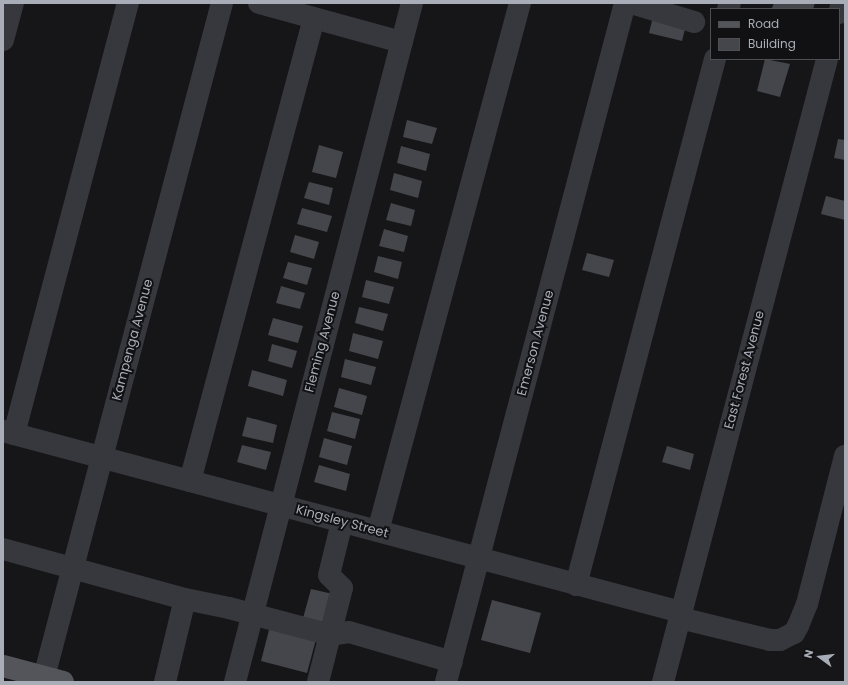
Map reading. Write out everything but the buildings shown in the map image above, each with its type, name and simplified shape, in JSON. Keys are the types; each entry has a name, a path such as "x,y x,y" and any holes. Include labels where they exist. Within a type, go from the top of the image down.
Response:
{"main road":[{"path":"3,666 53,679"}],"street":[{"path":"3,40 13,3"},
{"path":"8,433 128,3"},
{"name":"Kampenga Avenue","path":"53,679 72,567 222,3"},
{"path":"259,3 402,42"},
{"name":"Fleming Avenue","path":"236,682 412,3"},
{"path":"378,532 520,3"},
{"name":"Emerson Avenue","path":"449,672 625,3"},
{"path":"631,3 694,22"},
{"path":"190,481 314,18"},
{"path":"576,585 715,60"},
{"name":"East Forest Avenue","path":"663,682 827,60"},
{"name":"Kingsley Street","path":"8,433 576,585 770,640 780,640 794,633 807,604 845,456"},
{"path":"318,682 342,588 329,575 342,522"},
{"path":"3,549 185,598 331,635 349,632 449,672"},
{"path":"165,682 185,598"}]}
